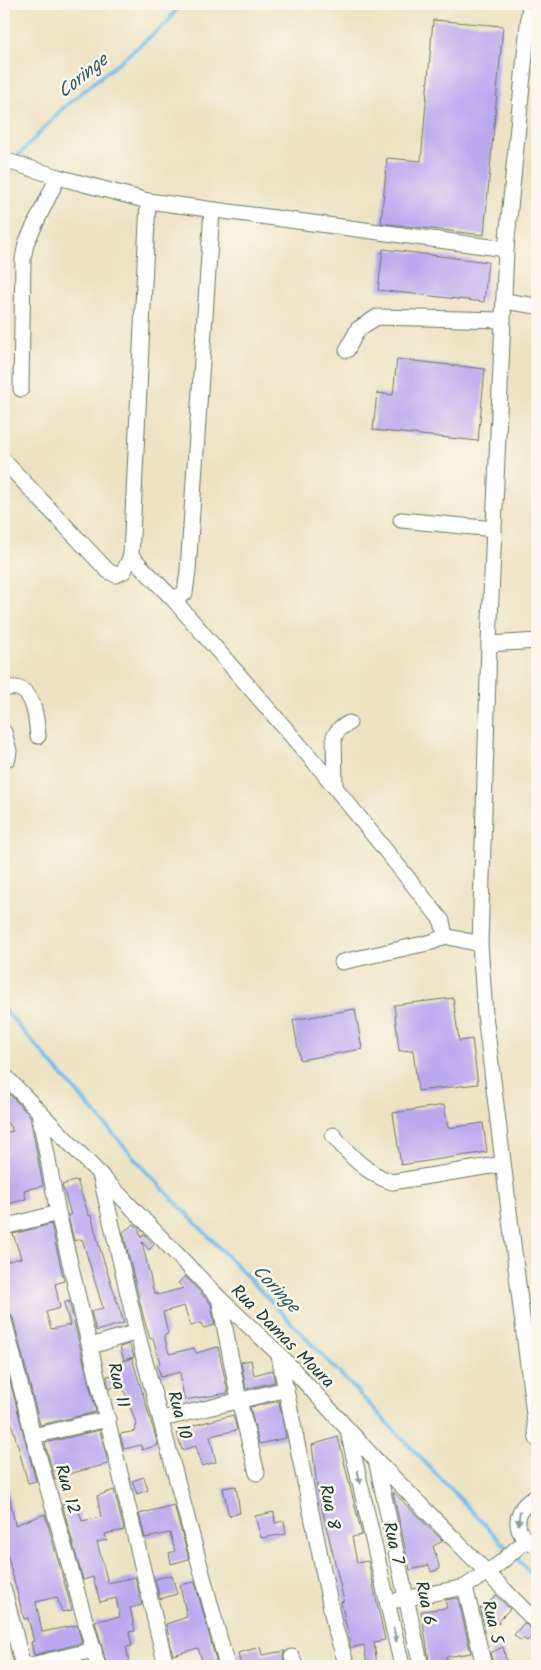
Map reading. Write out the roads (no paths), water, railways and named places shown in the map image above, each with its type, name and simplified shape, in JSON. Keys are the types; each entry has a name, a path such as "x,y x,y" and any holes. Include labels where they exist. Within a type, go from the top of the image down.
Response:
{"street":[{"path":"530,4 532,46 506,249 489,644 480,944 485,1015 503,1164 530,1334 537,1440"},
{"path":"4,160 58,177 148,201 506,249"},
{"path":"21,390 23,259 26,243 58,177"},
{"path":"4,461 108,570 116,575 124,571 131,556 148,201"},
{"path":"173,599 185,593 188,571 212,210"},
{"path":"504,301 537,306"},
{"path":"347,350 358,329 377,317 504,320"},
{"path":"401,520 494,529"},
{"path":"131,556 173,599 335,787 442,921 445,936"},
{"path":"489,644 537,641"},
{"path":"4,689 10,687 22,690 30,697 35,707 38,736"},
{"path":"335,787 334,736 340,728 348,724"},
{"path":"4,732 9,752 8,758 4,759"},
{"path":"342,962 432,942 445,936 480,944"},
{"name":"Rua Damas Moura","path":"4,1075 219,1298 279,1354 376,1460 493,1568 537,1623"},
{"name":"Rua 11","path":"39,1112 58,1213 166,1666"},
{"path":"332,1135 358,1163 378,1178 392,1182 503,1164"},
{"name":"Rua 10","path":"100,1174 137,1332 162,1419 227,1666"},
{"path":"4,1227 58,1213"},
{"path":"219,1298 239,1400 257,1473"},
{"name":"Rua 12","path":"4,1320 33,1436 98,1666"},
{"path":"91,1346 137,1332"},
{"name":"Rua 8","path":"279,1354 288,1389 335,1628 347,1666"},
{"path":"162,1419 288,1389"},
{"path":"33,1436 108,1419"},
{"name":"Rua 7","path":"348,1429 402,1666"},
{"name":"Rua 6","path":"376,1460 421,1666"},
{"path":"388,1601 465,1587 493,1568 528,1543 518,1526 519,1511 530,1499 537,1497"},
{"name":"Rua 5","path":"465,1587 484,1666"},
{"path":"4,1590 23,1666"},
{"path":"27,1666 94,1650"}],"waterway":[{"name":"Coringe","path":"15,159 62,109 167,23 180,4"},
{"name":"Coringe","path":"4,172 9,166"},
{"name":"Coringe","path":"4,1009 145,1170 509,1550"},
{"name":"Coringe","path":"514,1555 537,1580"}]}
